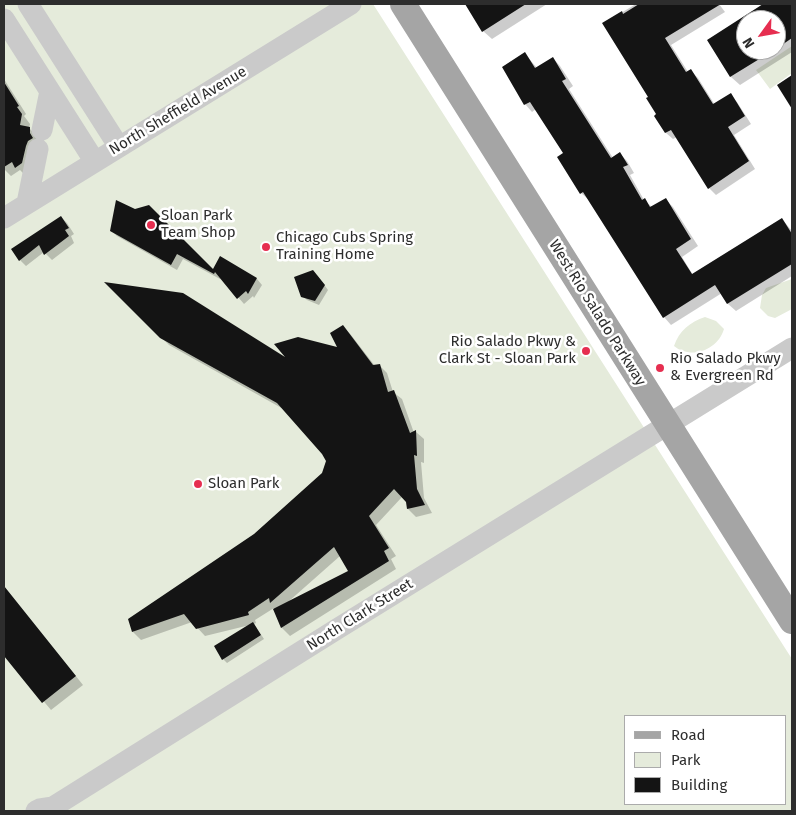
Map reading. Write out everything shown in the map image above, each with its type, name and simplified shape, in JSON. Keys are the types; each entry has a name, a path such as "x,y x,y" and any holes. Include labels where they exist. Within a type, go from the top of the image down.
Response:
{"main road":[{"name":"West Rio Salado Parkway","path":"402,4 792,621"}],"street":[{"path":"28,4 118,147"},
{"name":"North Sheffield Avenue","path":"4,218 351,4"},
{"path":"4,19 95,162"},
{"path":"27,203 50,92"},
{"name":"North Clark Street","path":"47,810 792,348"}],"green space":[{"name":"Chicago Cubs Spring Training Home","path":"4,4 373,4 792,659 792,811 4,811"},
{"path":"792,46 792,73 770,89 756,70 771,60 786,60 786,50"},
{"path":"792,279 792,309 775,318 768,316 760,308 762,295 766,288"},
{"path":"705,317 716,321 724,329 716,342 703,351 696,352 688,352 674,346 686,328"}],"building":[{"path":"465,4 526,4 482,32"},
{"path":"639,4 721,4 665,38 686,72 691,69 713,104 731,93 745,116 728,127 749,161 708,189 671,130 665,133 654,116 656,114 646,98 648,97 602,23 622,11 623,14"},
{"path":"763,4 792,4 792,38 786,42 786,10 754,10"},
{"path":"736,21 736,60 758,60 730,77 707,40"},
{"path":"525,52 535,68 553,57 566,79 562,81 611,158 620,152 628,165 623,167 642,200 645,198 650,207 666,198 691,239 676,249 692,274 782,218 792,234 792,264 727,304 715,285 663,318 583,192 580,194 557,157 563,153 530,102 524,105 502,67"},
{"path":"792,75 792,109 777,85"},
{"path":"4,82 22,114 20,125 30,127 30,133 33,138 28,141 22,163 15,168 12,162 4,167"},
{"path":"116,200 135,209 149,205 213,269 220,256 257,278 248,294 246,291 237,299 215,272 214,274 177,254 171,265 110,231"},
{"path":"61,216 69,228 65,230 69,236 44,255 39,245 19,261 11,249"},
{"path":"313,270 325,285 315,301 301,297 294,277"},
{"path":"104,282 183,293 285,357 274,344 298,337 337,347 330,333 343,325 373,365 380,364 388,392 394,390 410,433 416,430 417,456 414,455 417,489 425,505 407,509 406,502 394,489 369,516 389,548 384,551 389,561 281,628 273,609 348,571 334,547 270,603 269,598 248,612 249,615 196,629 184,614 132,632 128,619 254,534 322,473 326,461 277,403 160,338"},
{"path":"4,586 76,676 42,703 4,656"},
{"path":"253,622 261,635 222,660 214,646"}],"place":[{"name":"Sloan Park Team Shop","path":"151,225"},
{"name":"Chicago Cubs Spring Training Home","path":"266,247"},
{"name":"Rio Salado Pkwy & Clark St - Sloan Park","path":"586,351"},
{"name":"Rio Salado Pkwy & Evergreen Rd","path":"660,368"},
{"name":"Sloan Park","path":"198,484"}]}
